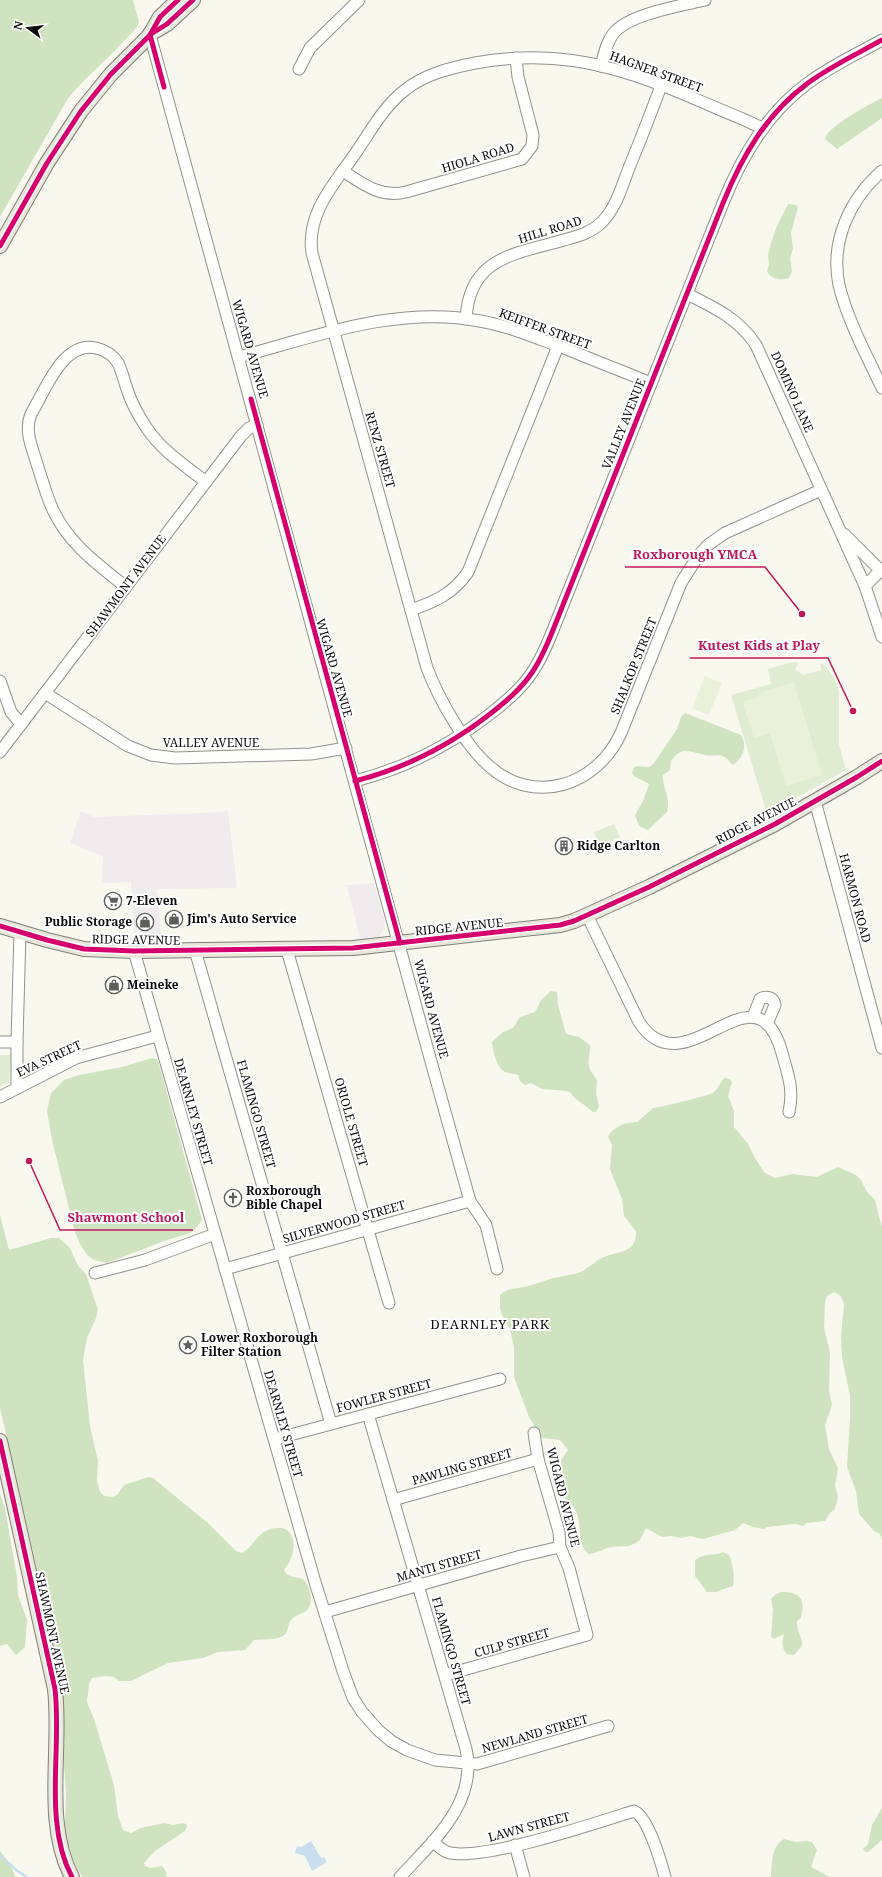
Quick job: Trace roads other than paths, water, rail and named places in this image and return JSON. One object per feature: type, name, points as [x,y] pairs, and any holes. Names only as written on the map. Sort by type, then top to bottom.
[{"type":"main road","points":[[150,35],[160,17],[178,0]]},
{"type":"main road","points":[[0,246],[47,164],[82,111],[111,74],[150,35],[167,24],[193,0]]},
{"type":"main road","name":"RIDGE AVENUE","points":[[0,926],[84,949],[134,951],[353,948],[539,929],[568,923],[698,863],[815,801],[863,774],[882,761]]},
{"type":"main road","name":"SHAWMONT AVENUE","points":[[0,1441],[55,1689],[57,1711],[56,1819],[61,1847],[72,1877]]},
{"type":"street","points":[[299,69],[310,48],[359,0]]},
{"type":"street","points":[[601,66],[609,40],[623,24],[636,18],[705,0]]},
{"type":"street","name":"WIGARD AVENUE","points":[[150,35],[400,943],[414,1002],[470,1201],[486,1225],[497,1269]]},
{"type":"street","name":"VALLEY AVENUE","points":[[355,781],[411,763],[434,753],[463,734],[513,695],[531,674],[540,660],[553,630],[732,180],[762,128],[784,104],[809,82],[882,40]]},
{"type":"street","name":"HAGNER STREET","points":[[343,171],[388,106],[409,87],[426,77],[446,70],[482,62],[516,58],[557,59],[601,66],[661,86],[762,128]]},
{"type":"street","name":"HIOLA ROAD","points":[[343,171],[375,191],[393,194],[406,192],[522,158],[532,146],[533,135],[518,77],[516,58]]},
{"type":"street","name":"HILL ROAD","points":[[466,319],[467,305],[472,287],[481,273],[493,263],[508,256],[584,234],[596,227],[607,216],[617,198],[661,86]]},
{"type":"street","name":"RENZ STREET","points":[[343,171],[319,208],[311,233],[312,253],[422,654],[433,684],[443,704],[463,734]]},
{"type":"street","points":[[882,171],[862,191],[848,214],[840,237],[837,265],[838,283],[843,301],[882,388]]},
{"type":"street","name":"DOMINO LANE","points":[[687,294],[726,314],[741,326],[753,342],[765,364],[865,586],[882,637]]},
{"type":"street","name":"KEIFFER STREET","points":[[239,357],[363,324],[403,318],[434,316],[466,319],[503,326],[651,383]]},
{"type":"street","points":[[410,610],[444,597],[457,586],[468,572],[558,346]]},
{"type":"street","points":[[126,587],[86,555],[65,530],[50,503],[27,430],[31,414],[66,356],[70,352],[82,348],[93,347],[103,350],[118,364],[133,404],[152,436],[167,452],[206,482]]},
{"type":"street","name":"SHAWMONT AVENUE","points":[[0,752],[241,436],[249,428],[257,425]]},
{"type":"street","name":"SHALKOP STREET","points":[[463,734],[488,765],[502,776],[521,783],[542,786],[560,785],[589,773],[606,759],[618,741],[681,583],[698,556],[711,543],[725,533],[821,490]]},
{"type":"street","name":"DOMINO LANE","points":[[839,529],[882,571]]},
{"type":"street","points":[[865,586],[882,571]]},
{"type":"street","points":[[1,686],[11,712],[21,724]]},
{"type":"street","name":"VALLEY AVENUE","points":[[45,693],[128,746],[151,755],[175,758],[311,754],[346,748]]},
{"type":"street","name":"HARMON ROAD","points":[[815,801],[882,1048]]},
{"type":"street","points":[[587,915],[639,1022],[652,1036],[671,1043],[684,1043],[697,1039],[736,1019],[753,1018],[767,1024],[773,1030],[779,1042],[792,1087],[789,1112]]},
{"type":"street","points":[[17,1088],[16,1042],[20,932]]},
{"type":"street","name":"FLAMINGO STREET","points":[[195,950],[331,1424]]},
{"type":"street","name":"ORIOLE STREET","points":[[287,950],[389,1302]]},
{"type":"street","name":"DEARNLEY STREET","points":[[134,951],[157,1036],[274,1439],[349,1690],[362,1712],[372,1725],[391,1741],[414,1754],[435,1760],[469,1764]]},
{"type":"street","points":[[753,1018],[760,999],[766,996],[770,997],[773,999],[775,1005],[767,1024]]},
{"type":"street","name":"EVA STREET","points":[[0,1097],[76,1058],[157,1036]]},
{"type":"street","points":[[0,1042],[16,1042]]},
{"type":"street","name":"SILVERWOOD STREET","points":[[225,1269],[470,1201]]},
{"type":"street","points":[[95,1273],[145,1260],[215,1234]]},
{"type":"street","name":"FOWLER STREET","points":[[274,1439],[500,1379]]},
{"type":"street","name":"FLAMINGO STREET","points":[[368,1414],[445,1675],[469,1764],[464,1790],[457,1809],[448,1824],[400,1877]]},
{"type":"street","name":"WIGARD AVENUE","points":[[534,1433],[538,1459],[559,1532],[560,1547],[569,1568],[587,1635]]},
{"type":"street","name":"PAWLING STREET","points":[[393,1500],[538,1459]]},
{"type":"street","name":"MANTI STREET","points":[[325,1612],[560,1547]]},
{"type":"street","name":"CULP STREET","points":[[445,1675],[587,1635]]},
{"type":"street","name":"NEWLAND STREET","points":[[469,1764],[479,1764],[608,1726]]},
{"type":"street","name":"LAWN STREET","points":[[433,1841],[443,1850],[452,1853],[483,1852],[515,1845],[634,1811],[642,1818],[658,1854],[665,1877]]},
{"type":"street","points":[[515,1845],[524,1877]]},
{"type":"water","points":[[311,1841],[321,1858],[324,1857],[327,1862],[312,1871],[305,1856],[295,1853],[297,1846],[301,1847]]},
{"type":"waterway","points":[[0,1855],[16,1870],[27,1877]]},
{"type":"place","name":"Roxborough YMCA","points":[[802,614]]},
{"type":"place","name":"Kutest Kids at Play","points":[[853,711]]},
{"type":"place","name":"Ridge Carlton","points":[[564,846]]},
{"type":"place","name":"7-Eleven","points":[[113,901]]},
{"type":"place","name":"Jim's Auto Service","points":[[174,919]]},
{"type":"place","name":"Public Storage","points":[[145,922]]},
{"type":"place","name":"Meineke","points":[[114,985]]},
{"type":"place","name":"Shawmont School","points":[[29,1161]]},
{"type":"place","name":"Roxborough Bible Chapel","points":[[233,1198]]},
{"type":"place","name":"Lower Roxborough Filter Station","points":[[188,1345]]},
{"type":"district","name":"DEARNLEY PARK","points":[[490,1324]]}]
